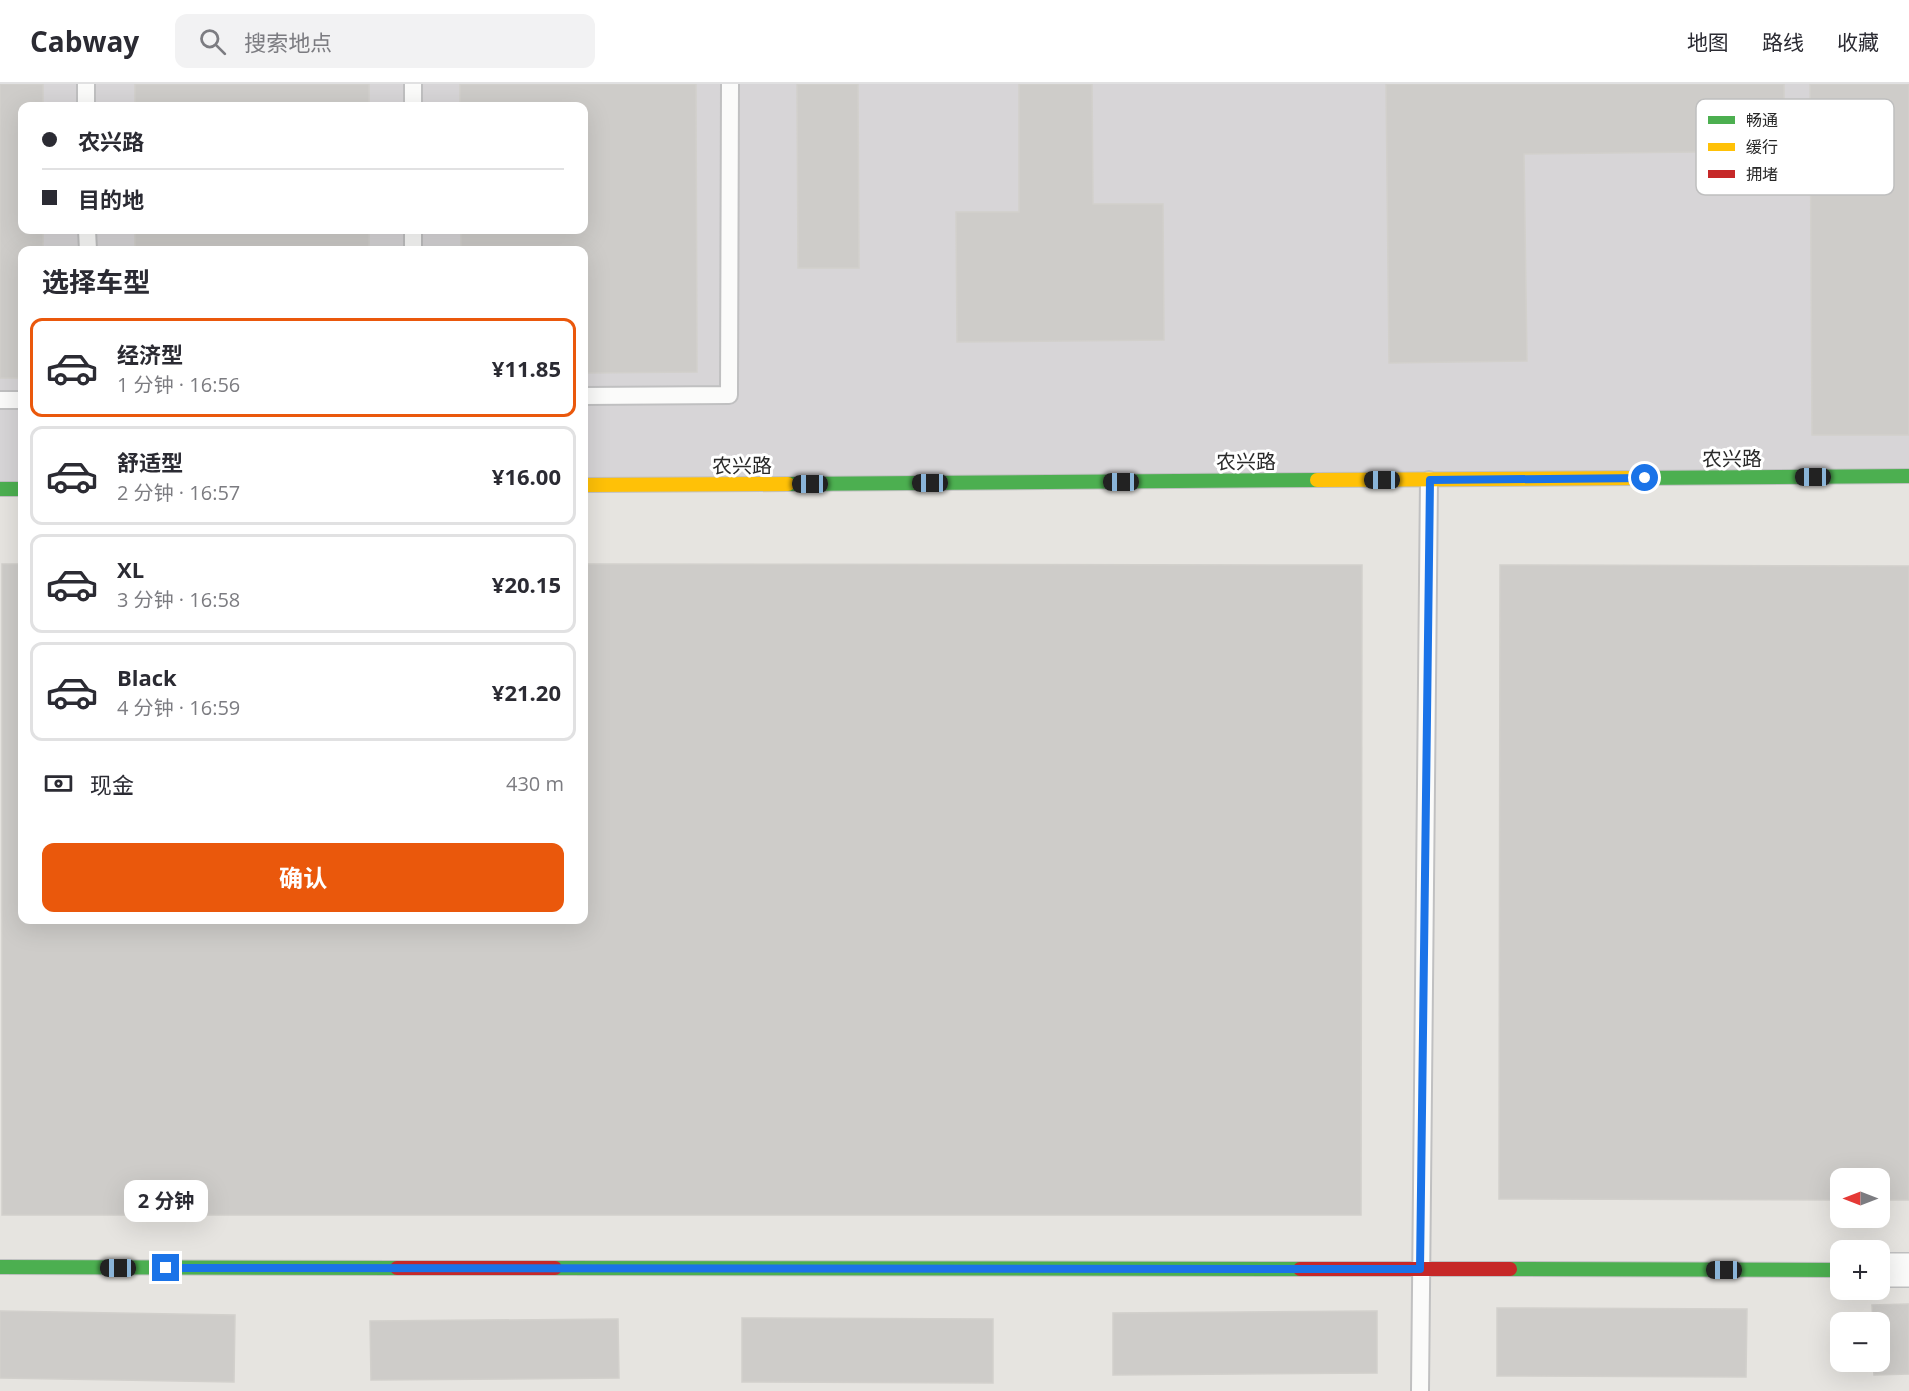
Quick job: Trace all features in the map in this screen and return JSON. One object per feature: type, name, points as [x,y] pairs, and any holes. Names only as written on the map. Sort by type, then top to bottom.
[{"type":"street","name":"农兴路","points":[[588,485],[1909,477]]},
{"type":"street","points":[[0,489],[18,489]]},
{"type":"street","points":[[0,1267],[1830,1270]]},
{"type":"street","points":[[1890,1270],[1909,1270]]},
{"type":"lane","points":[[86,84],[86,102]]},
{"type":"lane","points":[[413,84],[413,102]]},
{"type":"lane","points":[[588,396],[729,395],[730,84]]},
{"type":"lane","points":[[0,400],[18,400]]},
{"type":"lane","points":[[1420,1391],[1430,480]]},
{"type":"shaded area","points":[[0,84],[1909,84],[1909,476],[588,485],[588,246],[18,246],[18,489],[0,489]]},
{"type":"building","points":[[0,84],[43,84],[43,102],[18,102],[18,234],[43,234],[43,246],[18,246],[18,378],[0,378]]},
{"type":"building","points":[[135,84],[369,84],[369,102],[135,102]]},
{"type":"building","points":[[460,84],[696,84],[697,372],[588,373],[588,246],[461,246],[461,234],[588,234],[588,102],[460,102]]},
{"type":"building","points":[[797,84],[858,84],[859,268],[798,268]]},
{"type":"building","points":[[1019,84],[1092,84],[1093,204],[1163,204],[1164,340],[957,342],[956,212],[1019,212]]},
{"type":"building","points":[[1386,84],[1784,84],[1784,99],[1696,99],[1696,152],[1524,154],[1527,361],[1389,363]]},
{"type":"building","points":[[1810,84],[1909,84],[1909,435],[1812,435],[1811,195],[1894,195],[1894,99],[1810,99]]},
{"type":"building","points":[[135,234],[369,234],[369,246],[135,246]]},
{"type":"building","points":[[2,564],[18,564],[18,924],[588,924],[588,564],[1362,565],[1361,1215],[2,1215]]},
{"type":"building","points":[[1500,565],[1909,566],[1909,1200],[1890,1200],[1890,1168],[1830,1168],[1830,1200],[1499,1199]]},
{"type":"building","points":[[1909,1304],[1909,1374],[1874,1375],[1874,1372],[1890,1372],[1890,1312],[1872,1312],[1872,1305]]},
{"type":"building","points":[[1497,1308],[1747,1309],[1746,1377],[1497,1376]]},
{"type":"building","points":[[0,1311],[235,1315],[234,1382],[0,1378]]},
{"type":"building","points":[[1377,1311],[1377,1373],[1113,1375],[1113,1313]]},
{"type":"building","points":[[742,1318],[993,1319],[993,1383],[742,1382]]},
{"type":"building","points":[[618,1319],[619,1378],[371,1380],[370,1321]]},
{"type":"traffic: fast","points":[[1634,478],[1909,476]]},
{"type":"traffic: fast","points":[[788,484],[1317,480]]},
{"type":"traffic: fast","points":[[0,489],[18,489]]},
{"type":"traffic: fast","points":[[0,1267],[397,1268]]},
{"type":"traffic: fast","points":[[555,1268],[1300,1269]]},
{"type":"traffic: fast","points":[[1510,1269],[1830,1270]]},
{"type":"traffic: slow","points":[[1317,480],[1634,478]]},
{"type":"traffic: slow","points":[[588,485],[788,484]]},
{"type":"traffic: jam","points":[[397,1268],[555,1268]]},
{"type":"traffic: jam","points":[[1300,1269],[1510,1269]]},
{"type":"route","points":[[166,1268],[1420,1269],[1430,480],[1645,478]]}]
